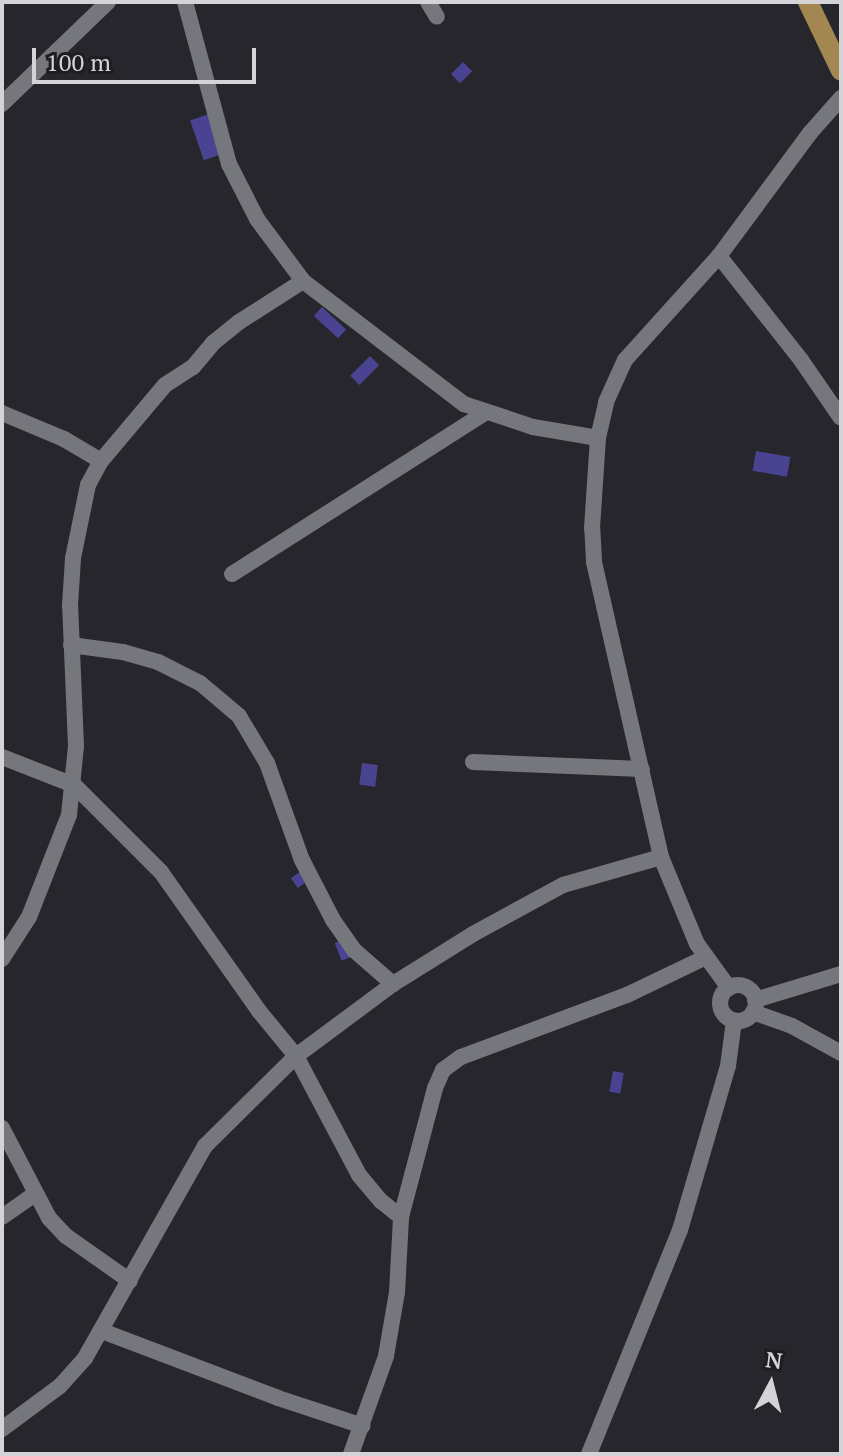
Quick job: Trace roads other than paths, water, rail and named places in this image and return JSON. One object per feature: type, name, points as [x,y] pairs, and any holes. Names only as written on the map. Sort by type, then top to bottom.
[{"type":"main road","points":[[808,2],[841,71]]},
{"type":"street","points":[[2,104],[108,2]]},
{"type":"street","points":[[185,2],[229,164],[257,219],[303,281],[464,404],[544,430],[598,438]]},
{"type":"street","points":[[428,2],[437,17]]},
{"type":"street","points":[[729,988],[697,944],[661,857],[594,561],[592,528],[598,438],[606,402],[625,360],[654,324],[719,256],[810,133],[841,98]]},
{"type":"street","points":[[719,256],[801,360],[841,418]]},
{"type":"street","points":[[2,959],[29,917],[69,815],[74,785],[73,558],[88,485],[101,461],[165,385],[193,367],[213,343],[239,322],[303,281]]},
{"type":"street","points":[[232,574],[486,412]]},
{"type":"street","points":[[2,413],[64,439],[101,461]]},
{"type":"street","points":[[71,645],[123,652],[158,662],[200,683],[239,716],[267,763],[302,860],[333,920],[354,950],[393,984]]},
{"type":"street","points":[[2,757],[74,785],[161,872],[259,1011],[296,1056],[359,1175],[381,1201],[401,1217]]},
{"type":"street","points":[[473,762],[642,769]]},
{"type":"street","points":[[2,1429],[60,1386],[85,1358],[205,1146],[296,1056],[393,984],[563,885],[661,857]]},
{"type":"street","points":[[351,1454],[386,1356],[397,1292],[401,1217],[435,1088],[443,1070],[461,1057],[627,995],[706,957]]},
{"type":"street","points":[[729,988],[720,1002],[721,1010],[734,1021],[741,1021],[754,1006],[841,974]]},
{"type":"street","points":[[729,988],[745,987],[754,1006],[841,1053]]},
{"type":"street","points":[[589,1454],[680,1230],[728,1066],[734,1021]]},
{"type":"street","points":[[2,1128],[34,1195],[66,1236],[130,1281]]},
{"type":"street","points":[[2,1217],[34,1195]]},
{"type":"street","points":[[102,1331],[363,1426]]}]
